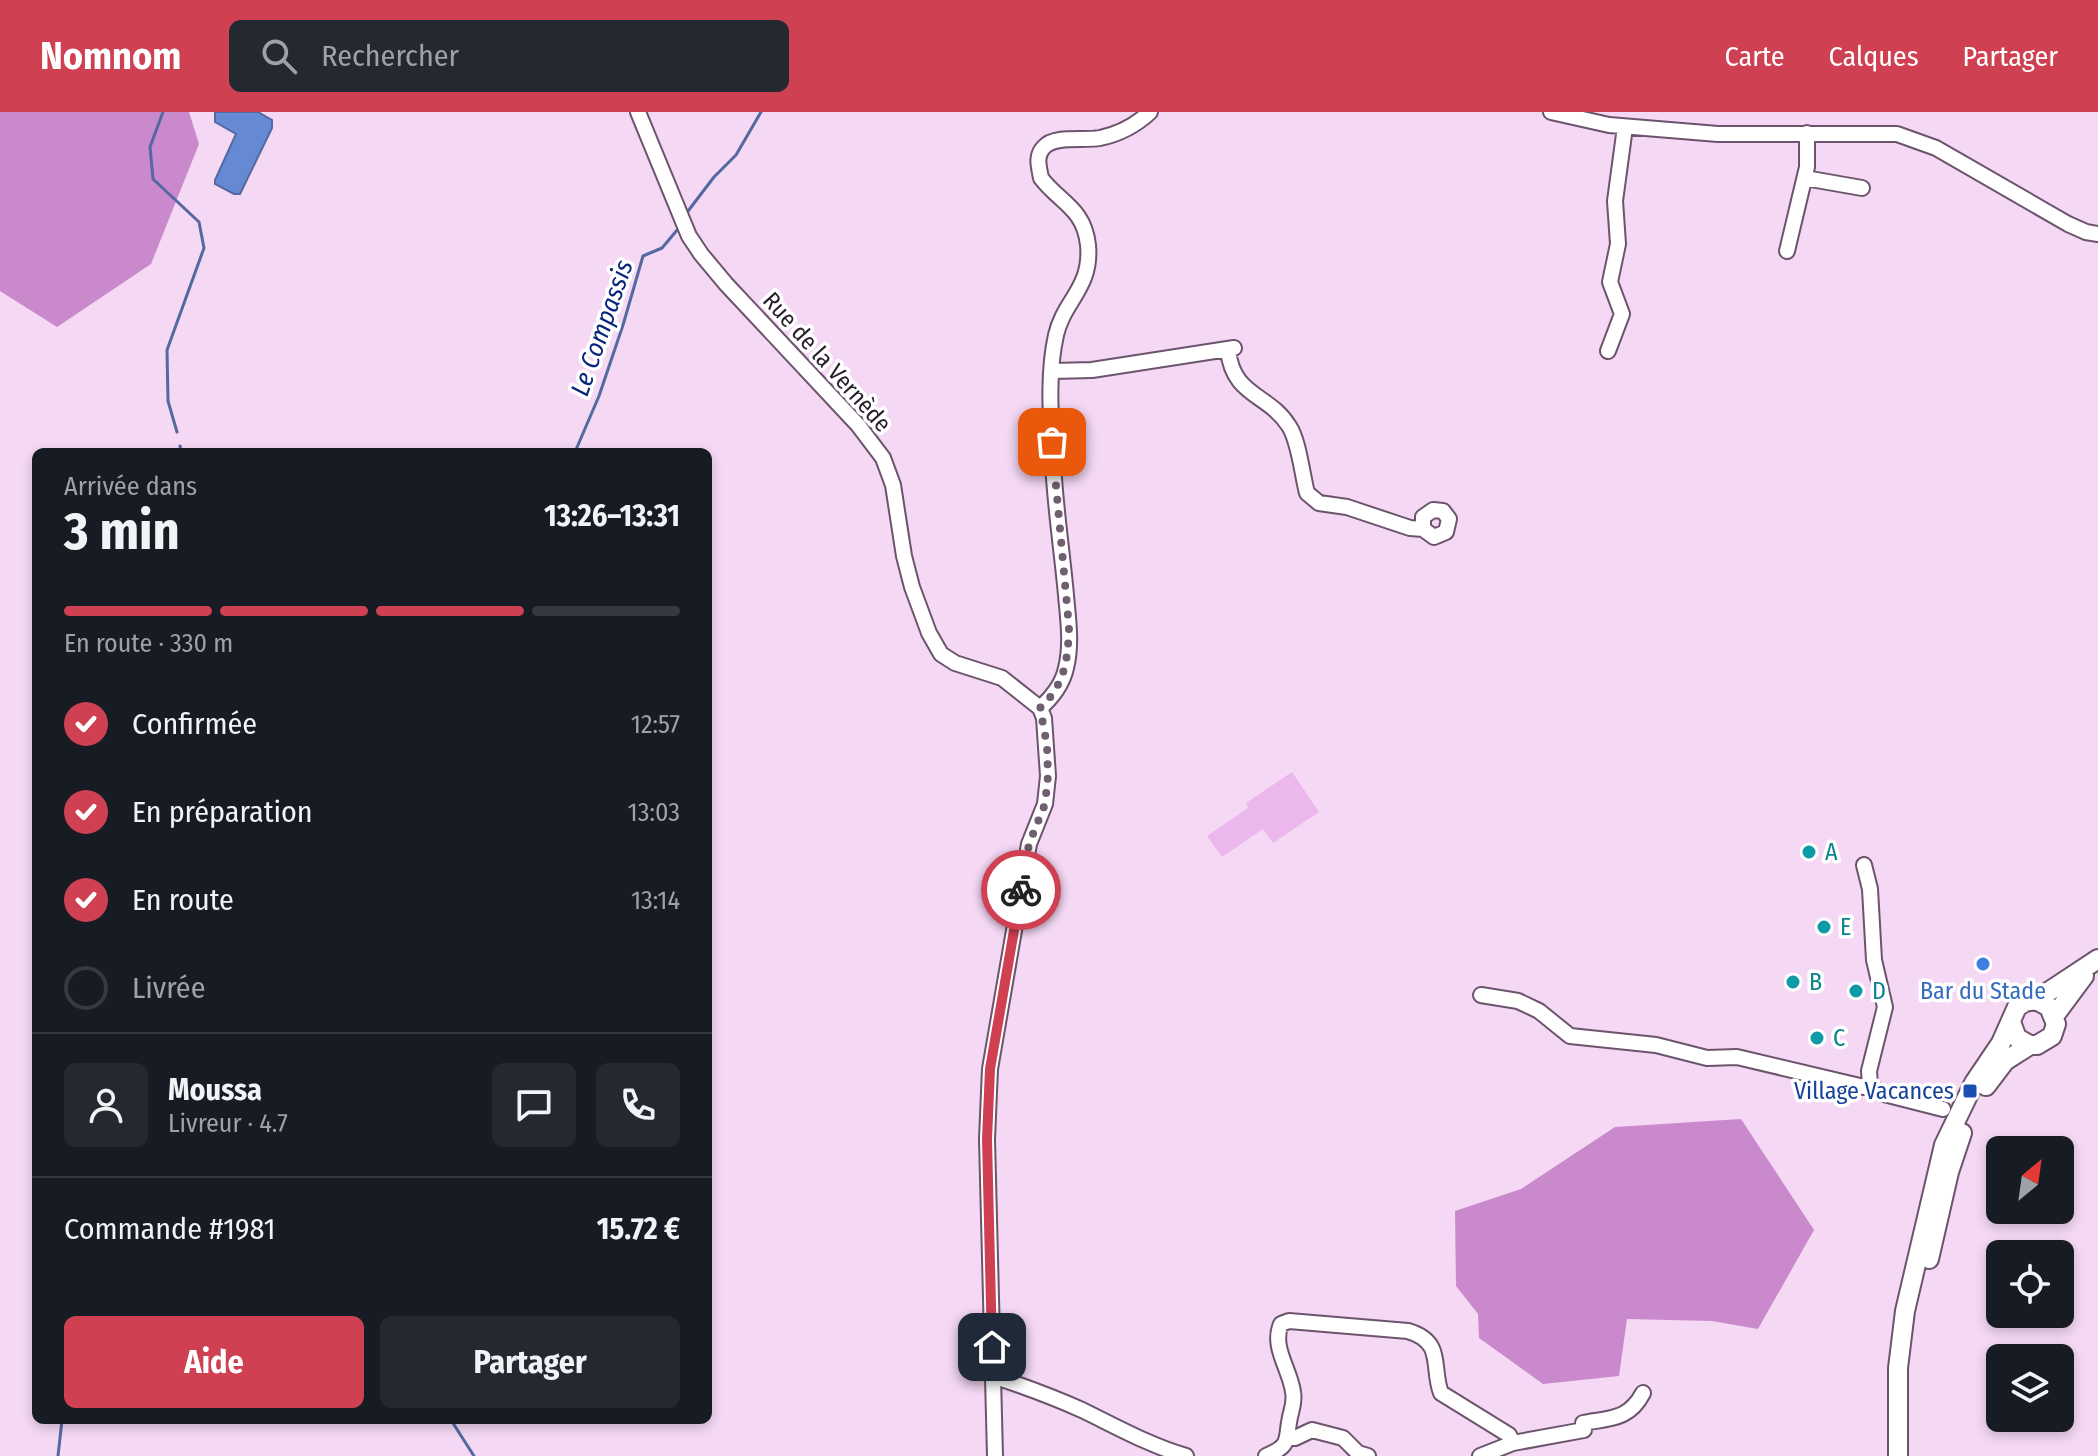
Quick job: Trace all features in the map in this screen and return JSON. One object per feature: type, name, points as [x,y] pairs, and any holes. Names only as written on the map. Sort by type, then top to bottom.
[{"type":"main road","points":[[1898,1456],[1901,1338],[1944,1145],[1974,1083],[2001,1043],[2017,1007],[2036,1000],[2096,960]]},
{"type":"main road","points":[[2055,1015],[2096,960]]},
{"type":"main road","points":[[1905,1456],[1908,1374],[1914,1326],[1954,1158],[1968,1118],[1993,1076],[2013,1054],[2052,1036],[2055,1015],[2049,1007],[2036,1000]]},
{"type":"main road","points":[[2011,1022],[2017,1038],[2030,1045]]},
{"type":"street","name":"Rue de la Vernède","points":[[638,112],[689,236],[701,254],[764,326],[865,431],[883,458],[893,485],[912,587],[929,633],[941,654],[955,663],[1002,678],[1040,708]]},
{"type":"street","points":[[995,1456],[987,1139],[990,1069],[1029,844],[1045,804],[1047,745],[1040,708],[1066,671],[1069,627],[1053,465],[1053,371],[1057,331],[1086,273],[1088,250],[1086,230],[1075,211],[1041,178],[1039,156],[1044,147],[1052,142],[1115,134],[1150,112]]},
{"type":"street","points":[[1551,112],[1625,127],[1726,134],[1897,134],[1923,142],[2068,224],[2098,234]]},
{"type":"street","points":[[1608,351],[1622,314],[1610,282],[1618,244],[1615,201],[1625,127]]},
{"type":"street","points":[[1787,251],[1805,178],[1807,133]]},
{"type":"street","points":[[1805,178],[1862,188]]},
{"type":"street","points":[[1053,371],[1092,370],[1232,349],[1231,369],[1238,380],[1292,429],[1311,499],[1423,529]]},
{"type":"street","points":[[1864,865],[1870,889],[1874,960],[1885,1007],[1869,1071],[1870,1085],[1880,1093],[1943,1109]]},
{"type":"street","points":[[1481,995],[1518,1001],[1539,1011],[1570,1036],[1656,1045],[1707,1058],[1737,1057],[1864,1087],[1870,1085]]},
{"type":"street","points":[[1266,1456],[1281,1450],[1289,1438],[1294,1395],[1277,1343],[1277,1333],[1281,1324],[1289,1321],[1417,1334],[1431,1346],[1434,1353],[1441,1393],[1509,1435],[1513,1443]]},
{"type":"street","points":[[993,1376],[1071,1405],[1154,1447],[1186,1456]]},
{"type":"street","points":[[1480,1456],[1513,1443],[1584,1430],[1583,1423],[1621,1416],[1630,1412],[1643,1393]]},
{"type":"street","points":[[1289,1438],[1312,1430],[1343,1438],[1358,1453],[1368,1456]]},
{"type":"shaded area","points":[[0,112],[189,112],[199,144],[151,264],[57,327],[0,291]]},
{"type":"shaded area","points":[[1292,772],[1319,812],[1273,843],[1263,829],[1222,857],[1207,836],[1248,808],[1246,803]]},
{"type":"shaded area","points":[[1741,1119],[1814,1230],[1758,1329],[1712,1321],[1627,1319],[1619,1376],[1543,1384],[1479,1338],[1478,1314],[1456,1286],[1455,1211],[1521,1189],[1615,1127]]},
{"type":"water","points":[[215,112],[258,112],[272,120],[272,128],[240,194],[215,184],[236,134],[215,122]]},
{"type":"waterway","points":[[163,112],[150,147],[153,179],[199,222],[204,248],[167,350],[168,401],[177,432]]},
{"type":"waterway","name":"Le Compassis","points":[[685,215],[714,177],[736,155],[761,112]]},
{"type":"waterway","name":"Le Compassis","points":[[577,448],[599,396],[643,256],[662,248],[678,229]]},
{"type":"waterway","points":[[58,1456],[62,1424]]},
{"type":"waterway","name":"Le Compassis","points":[[454,1424],[474,1456]]},
{"type":"way so far","points":[[1021,890],[1029,844],[1045,804],[1048,776],[1044,718],[1040,708],[1066,671],[1068,654],[1069,627],[1052,442]]},
{"type":"place","name":"A","points":[[1809,852]]},
{"type":"place","name":"E","points":[[1824,927]]},
{"type":"place","name":"Bar du Stade","points":[[1983,964]]},
{"type":"place","name":"B","points":[[1793,982]]},
{"type":"place","name":"D","points":[[1856,991]]},
{"type":"place","name":"C","points":[[1817,1038]]},
{"type":"place","name":"Village Vacances","points":[[1970,1091]]},
{"type":"route","points":[[992,1347],[987,1139],[990,1069],[1021,890]]}]
